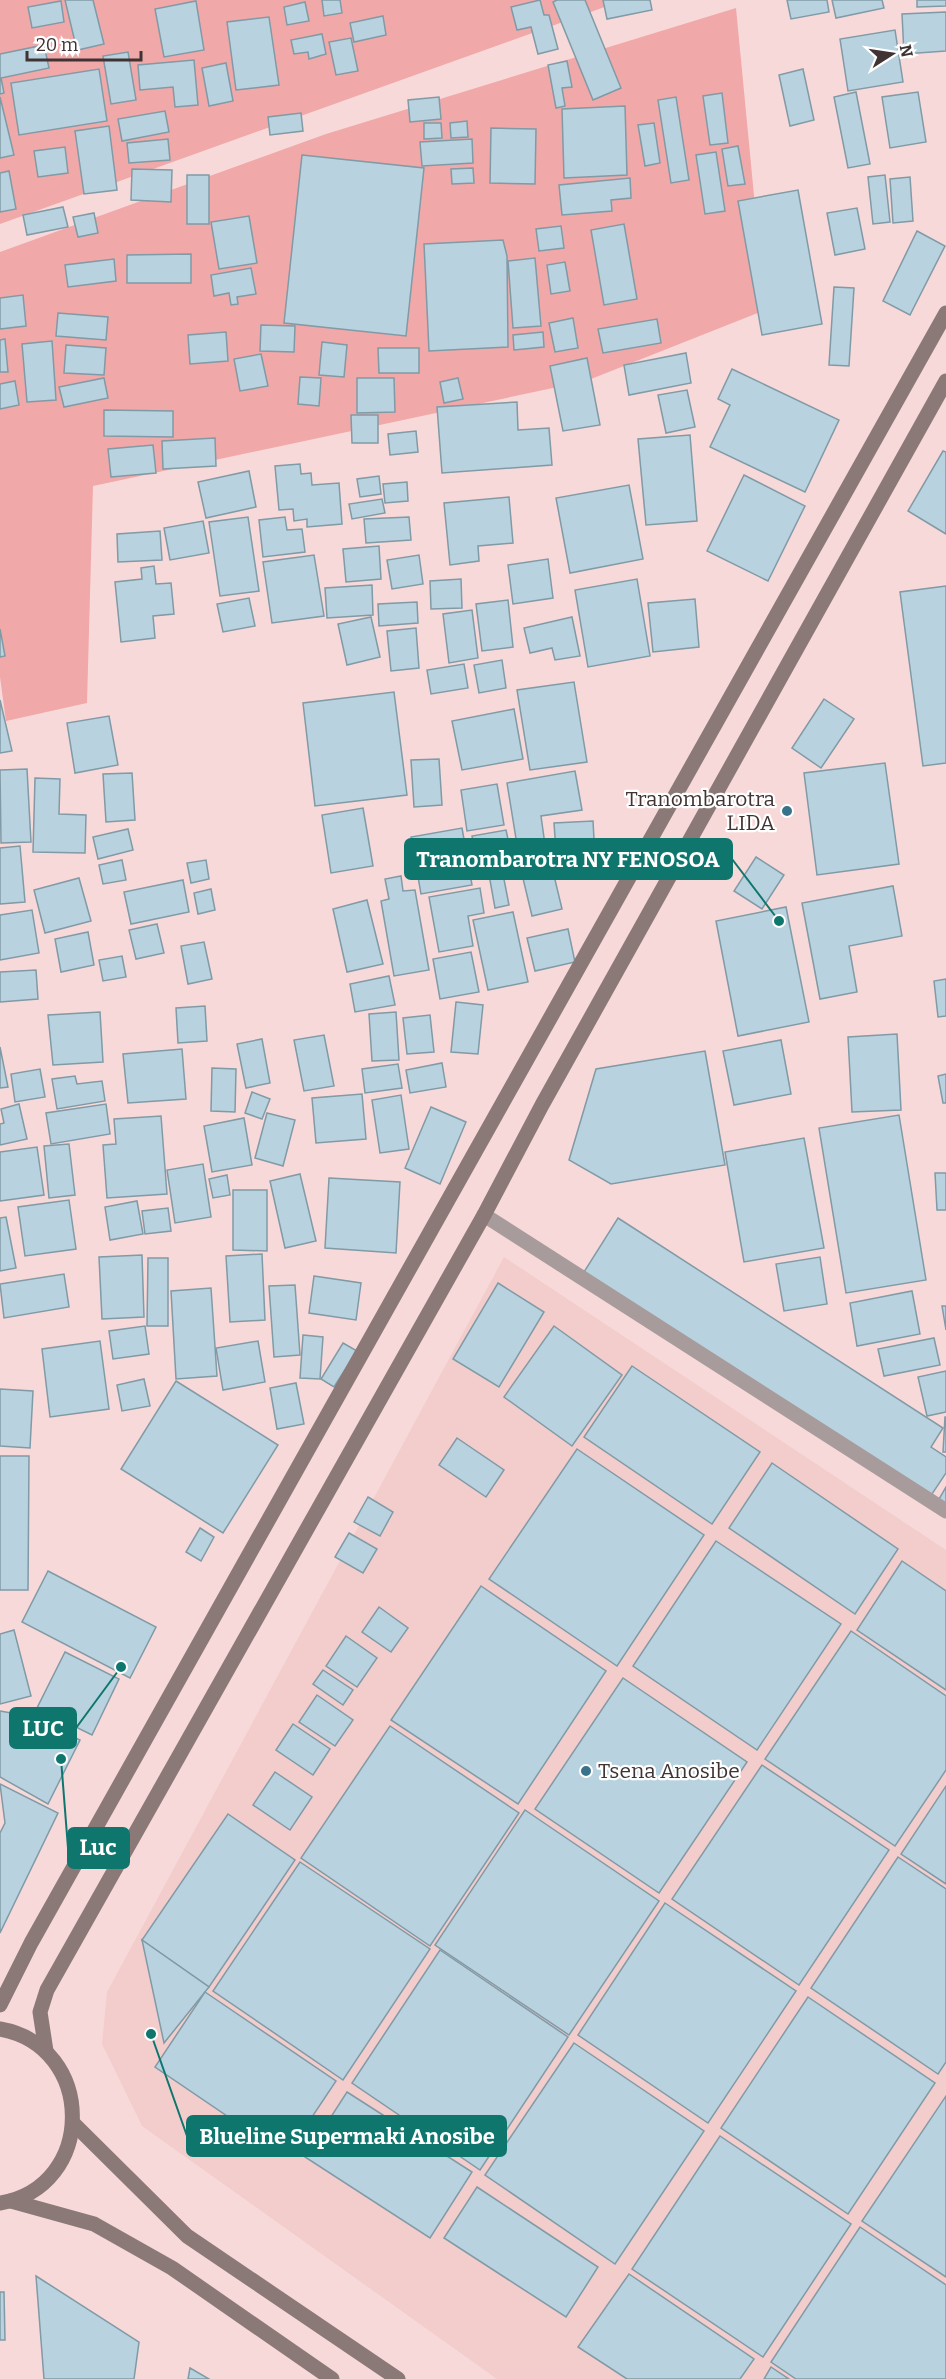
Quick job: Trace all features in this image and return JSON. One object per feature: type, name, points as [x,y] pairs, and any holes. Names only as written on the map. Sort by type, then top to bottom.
[{"type":"street","points":[[0,2005],[48,1911],[946,313]]},
{"type":"street","points":[[46,2051],[40,2012],[47,1990],[484,1215],[542,1105],[946,381]]},
{"type":"street","points":[[484,1215],[946,1511]]},
{"type":"street","points":[[0,2029],[29,2039],[46,2051],[62,2072],[72,2096],[74,2123],[68,2149],[54,2172],[34,2190],[6,2202]]},
{"type":"street","points":[[74,2123],[187,2236],[398,2379]]},
{"type":"street","points":[[6,2202],[94,2224],[172,2268],[332,2379]]},
{"type":"shaded area","points":[[0,0],[624,0],[0,224]]},
{"type":"shaded area","points":[[736,8],[765,310],[586,381],[93,486],[87,703],[6,721],[0,677],[0,252],[326,134]]},
{"type":"shaded area","name":"Tsena Anosibe","points":[[504,1257],[946,1550],[946,2379],[497,2379],[142,2126],[102,2044],[107,1992]]},
{"type":"building","points":[[65,0],[93,0],[104,44],[65,53],[62,45],[75,42]]},
{"type":"building","points":[[322,0],[340,0],[342,13],[324,16]]},
{"type":"building","points":[[540,0],[544,15],[549,15],[558,49],[538,54],[531,27],[517,30],[511,7]]},
{"type":"building","points":[[585,0],[621,88],[593,100],[553,2]]},
{"type":"building","points":[[603,0],[650,0],[652,10],[607,19]]},
{"type":"building","points":[[787,0],[827,0],[829,12],[791,19]]},
{"type":"building","points":[[832,0],[882,0],[884,8],[836,18]]},
{"type":"building","points":[[917,0],[946,0],[946,6],[917,7]]},
{"type":"building","points":[[61,1],[64,22],[32,28],[28,7]]},
{"type":"building","points":[[196,1],[204,50],[164,57],[155,9]]},
{"type":"building","points":[[305,2],[309,21],[287,25],[284,7]]},
{"type":"building","points":[[946,12],[946,51],[904,54],[902,14]]},
{"type":"building","points":[[383,16],[386,35],[354,42],[350,23]]},
{"type":"building","points":[[269,17],[279,85],[236,90],[227,22]]},
{"type":"building","points":[[895,30],[903,82],[848,91],[840,39]]},
{"type":"building","points":[[322,34],[326,54],[309,59],[308,52],[294,54],[291,40]]},
{"type":"building","points":[[351,38],[358,71],[336,75],[329,42]]},
{"type":"building","points":[[44,45],[49,68],[1,78],[4,93],[0,94],[0,54]]},
{"type":"building","points":[[128,52],[136,100],[111,104],[103,56]]},
{"type":"building","points":[[194,60],[198,105],[175,107],[173,87],[140,90],[138,65]]},
{"type":"building","points":[[567,61],[572,87],[562,88],[565,106],[556,108],[548,65]]},
{"type":"building","points":[[226,63],[233,101],[209,106],[202,68]]},
{"type":"building","points":[[99,69],[107,121],[19,135],[11,83]]},
{"type":"building","points":[[803,69],[814,120],[790,126],[779,75]]},
{"type":"building","points":[[856,92],[870,164],[848,168],[834,97]]},
{"type":"building","points":[[918,92],[926,142],[890,148],[882,97]]},
{"type":"building","points":[[722,93],[728,143],[710,145],[703,96]]},
{"type":"building","points":[[0,97],[14,155],[0,158]]},
{"type":"building","points":[[439,97],[441,119],[410,122],[408,100]]},
{"type":"building","points":[[676,97],[689,180],[671,183],[658,100]]},
{"type":"building","points":[[625,106],[627,175],[564,178],[562,109]]},
{"type":"building","points":[[165,111],[169,132],[122,141],[118,119]]},
{"type":"building","points":[[301,113],[303,131],[270,135],[268,117]]},
{"type":"building","points":[[467,121],[468,137],[451,138],[450,123]]},
{"type":"building","points":[[424,123],[441,123],[442,138],[424,139]]},
{"type":"building","points":[[654,123],[660,163],[645,166],[638,125]]},
{"type":"building","points":[[109,126],[117,190],[84,194],[75,131]]},
{"type":"building","points":[[491,128],[536,129],[535,184],[490,183]]},
{"type":"building","points":[[168,139],[170,160],[129,163],[127,143]]},
{"type":"building","points":[[472,139],[473,163],[422,166],[420,142]]},
{"type":"building","points":[[738,146],[745,184],[728,186],[722,149]]},
{"type":"building","points":[[65,147],[68,173],[38,177],[34,151]]},
{"type":"building","points":[[716,152],[725,211],[705,214],[696,155]]},
{"type":"building","points":[[302,155],[424,168],[406,336],[284,323]]},
{"type":"building","points":[[473,168],[474,183],[452,184],[451,169]]},
{"type":"building","points":[[132,169],[172,170],[171,202],[131,200]]},
{"type":"building","points":[[9,171],[16,209],[0,212],[0,173]]},
{"type":"building","points":[[187,175],[209,175],[209,224],[187,224]]},
{"type":"building","points":[[885,175],[890,222],[873,224],[868,177]]},
{"type":"building","points":[[910,177],[913,221],[893,223],[890,179]]},
{"type":"building","points":[[630,178],[631,198],[611,200],[612,211],[562,215],[559,185]]},
{"type":"building","points":[[798,190],[822,324],[762,335],[738,201]]},
{"type":"building","points":[[63,207],[68,227],[27,235],[23,215]]},
{"type":"building","points":[[857,208],[865,249],[835,255],[827,213]]},
{"type":"building","points":[[94,213],[98,233],[78,237],[73,217]]},
{"type":"building","points":[[249,216],[257,263],[219,269],[211,222]]},
{"type":"building","points":[[624,224],[637,299],[604,305],[591,230]]},
{"type":"building","points":[[561,226],[564,248],[539,251],[536,229]]},
{"type":"building","points":[[917,231],[945,246],[910,315],[883,301]]},
{"type":"building","points":[[503,240],[507,256],[508,347],[429,351],[424,244]]},
{"type":"building","points":[[191,254],[191,283],[127,283],[127,255]]},
{"type":"building","points":[[535,258],[541,326],[513,328],[508,261]]},
{"type":"building","points":[[114,259],[116,281],[68,287],[65,265]]},
{"type":"building","points":[[565,262],[570,291],[551,294],[547,265]]},
{"type":"building","points":[[251,268],[256,294],[237,297],[238,304],[231,305],[229,293],[214,296],[211,275]]},
{"type":"building","points":[[834,287],[854,288],[849,366],[829,365]]},
{"type":"building","points":[[23,295],[26,326],[0,329],[0,298]]},
{"type":"building","points":[[58,313],[108,317],[106,340],[56,336]]},
{"type":"building","points":[[573,318],[578,348],[555,352],[549,323]]},
{"type":"building","points":[[657,319],[661,343],[603,353],[598,329]]},
{"type":"building","points":[[261,325],[295,326],[294,352],[260,351]]},
{"type":"building","points":[[226,332],[228,361],[190,364],[188,335]]},
{"type":"building","points":[[543,332],[544,347],[514,350],[513,335]]},
{"type":"building","points":[[5,339],[8,372],[0,372],[0,340]]},
{"type":"building","points":[[52,341],[56,400],[27,402],[22,344]]},
{"type":"building","points":[[322,342],[347,345],[344,377],[319,375]]},
{"type":"building","points":[[66,345],[106,348],[104,375],[64,373]]},
{"type":"building","points":[[378,348],[419,348],[419,373],[379,373]]},
{"type":"building","points":[[686,353],[691,383],[629,395],[624,365]]},
{"type":"building","points":[[261,354],[268,386],[240,391],[234,359]]},
{"type":"building","points":[[587,358],[600,425],[563,431],[550,366]]},
{"type":"building","points":[[732,369],[839,420],[805,492],[710,447],[730,405],[718,399]]},
{"type":"building","points":[[300,377],[321,378],[319,406],[298,404]]},
{"type":"building","points":[[104,378],[108,398],[64,407],[59,387]]},
{"type":"building","points":[[357,378],[394,378],[395,412],[357,413]]},
{"type":"building","points":[[458,378],[463,399],[444,403],[440,382]]},
{"type":"building","points":[[15,381],[19,405],[0,409],[0,384]]},
{"type":"building","points":[[687,390],[695,427],[666,433],[658,395]]},
{"type":"building","points":[[517,402],[518,430],[549,428],[552,465],[442,473],[437,407]]},
{"type":"building","points":[[104,410],[173,411],[173,437],[104,436]]},
{"type":"building","points":[[351,415],[378,415],[378,443],[352,443]]},
{"type":"building","points":[[416,431],[418,452],[390,455],[388,434]]},
{"type":"building","points":[[690,435],[697,521],[646,525],[638,439]]},
{"type":"building","points":[[215,438],[216,466],[163,469],[162,441]]},
{"type":"building","points":[[153,445],[156,473],[111,477],[108,449]]},
{"type":"building","points":[[943,451],[946,452],[946,534],[908,511]]},
{"type":"building","points":[[300,464],[301,474],[311,473],[312,485],[339,483],[342,524],[307,527],[307,519],[294,521],[293,509],[279,510],[275,466]]},
{"type":"building","points":[[249,471],[256,507],[206,518],[198,482]]},
{"type":"building","points":[[744,475],[805,506],[768,581],[707,551]]},
{"type":"building","points":[[379,476],[381,494],[360,497],[357,479]]},
{"type":"building","points":[[407,482],[408,501],[385,503],[383,484]]},
{"type":"building","points":[[629,485],[643,559],[570,573],[556,498]]},
{"type":"building","points":[[509,497],[513,543],[478,546],[479,561],[450,565],[444,503]]},
{"type":"building","points":[[382,499],[385,513],[352,519],[349,504]]},
{"type":"building","points":[[248,517],[259,591],[220,596],[209,522]]},
{"type":"building","points":[[285,517],[287,530],[302,529],[305,552],[263,557],[259,520]]},
{"type":"building","points":[[409,517],[411,540],[366,543],[364,519]]},
{"type":"building","points":[[203,521],[209,553],[170,560],[164,528]]},
{"type":"building","points":[[160,531],[162,560],[118,562],[117,534]]},
{"type":"building","points":[[379,546],[381,579],[346,582],[343,549]]},
{"type":"building","points":[[314,555],[324,616],[272,623],[263,562]]},
{"type":"building","points":[[419,555],[423,584],[392,589],[387,560]]},
{"type":"building","points":[[548,559],[553,598],[513,604],[508,565]]},
{"type":"building","points":[[154,566],[156,584],[171,583],[174,614],[153,616],[155,638],[121,642],[115,582],[142,579],[141,568]]},
{"type":"building","points":[[461,579],[462,608],[431,609],[430,581]]},
{"type":"building","points":[[637,579],[650,656],[588,667],[575,590]]},
{"type":"building","points":[[372,585],[373,615],[327,618],[325,588]]},
{"type":"building","points":[[946,586],[946,763],[923,766],[900,592]]},
{"type":"building","points":[[249,598],[255,626],[223,632],[217,604]]},
{"type":"building","points":[[695,599],[699,647],[653,652],[648,603]]},
{"type":"building","points":[[508,600],[513,647],[482,651],[476,604]]},
{"type":"building","points":[[417,602],[418,623],[379,626],[378,604]]},
{"type":"building","points":[[472,610],[478,658],[449,663],[443,614]]},
{"type":"building","points":[[371,617],[380,657],[347,665],[338,624]]},
{"type":"building","points":[[572,617],[580,656],[555,660],[552,648],[530,653],[524,628]]},
{"type":"building","points":[[416,628],[419,668],[391,671],[387,631]]},
{"type":"building","points":[[0,629],[5,656],[0,657]]},
{"type":"building","points":[[502,660],[506,688],[479,693],[474,665]]},
{"type":"building","points":[[464,664],[468,688],[431,694],[427,670]]},
{"type":"building","points":[[574,682],[587,762],[530,770],[517,690]]},
{"type":"building","points":[[394,692],[407,795],[315,806],[303,703]]},
{"type":"building","points":[[824,699],[854,719],[821,768],[792,748]]},
{"type":"building","points":[[0,700],[12,751],[0,753]]},
{"type":"building","points":[[514,709],[523,759],[462,770],[452,721]]},
{"type":"building","points":[[109,716],[118,765],[75,773],[67,723]]},
{"type":"building","points":[[439,759],[442,805],[414,807],[411,760]]},
{"type":"building","points":[[885,763],[899,864],[817,875],[804,773]]},
{"type":"building","points":[[27,769],[31,842],[1,843],[0,770]]},
{"type":"building","points":[[575,771],[582,810],[541,816],[546,852],[519,857],[507,783]]},
{"type":"building","points":[[132,773],[135,820],[106,822],[103,774]]},
{"type":"building","points":[[35,778],[60,779],[59,814],[86,815],[85,853],[33,852]]},
{"type":"building","points":[[497,784],[504,825],[467,831],[461,790]]},
{"type":"building","points":[[363,808],[373,866],[331,873],[322,815]]},
{"type":"building","points":[[593,821],[596,876],[558,879],[554,823]]},
{"type":"building","points":[[462,828],[472,885],[421,894],[411,837]]},
{"type":"building","points":[[128,829],[133,850],[98,859],[93,837]]},
{"type":"building","points":[[506,830],[513,862],[501,864],[509,905],[495,908],[488,869],[479,871],[472,836]]},
{"type":"building","points":[[20,846],[25,902],[0,904],[0,848]]},
{"type":"building","points":[[756,857],[784,875],[762,909],[734,891]]},
{"type":"building","points":[[122,860],[126,880],[103,884],[99,865]]},
{"type":"building","points":[[206,860],[209,879],[191,883],[187,863]]},
{"type":"building","points":[[551,863],[562,909],[532,916],[521,870]]},
{"type":"building","points":[[401,876],[403,891],[415,890],[429,970],[394,976],[381,901],[389,899],[385,879]]},
{"type":"building","points":[[79,878],[91,921],[45,933],[34,890]]},
{"type":"building","points":[[183,880],[189,912],[131,924],[124,892]]},
{"type":"building","points":[[893,886],[902,936],[849,946],[857,992],[820,999],[802,903]]},
{"type":"building","points":[[480,888],[484,913],[468,916],[473,946],[439,952],[429,897]]},
{"type":"building","points":[[211,889],[215,910],[198,914],[194,893]]},
{"type":"building","points":[[367,900],[383,964],[347,972],[333,909]]},
{"type":"building","points":[[786,907],[809,1022],[738,1036],[716,921]]},
{"type":"building","points":[[32,910],[39,953],[0,960],[0,915]]},
{"type":"building","points":[[513,912],[528,982],[488,990],[473,920]]},
{"type":"building","points":[[157,924],[164,953],[136,959],[129,930]]},
{"type":"building","points":[[568,929],[575,962],[535,971],[527,938]]},
{"type":"building","points":[[88,932],[94,965],[61,972],[55,939]]},
{"type":"building","points":[[204,942],[212,979],[188,984],[181,946]]},
{"type":"building","points":[[471,952],[479,992],[440,999],[433,959]]},
{"type":"building","points":[[122,956],[126,977],[103,981],[99,960]]},
{"type":"building","points":[[36,970],[38,999],[0,1002],[0,972]]},
{"type":"building","points":[[389,976],[395,1005],[355,1012],[350,984]]},
{"type":"building","points":[[946,979],[946,1016],[938,1017],[934,981]]},
{"type":"building","points":[[456,1002],[483,1005],[478,1054],[451,1052]]},
{"type":"building","points":[[205,1006],[207,1041],[178,1043],[176,1008]]},
{"type":"building","points":[[100,1012],[103,1062],[53,1065],[48,1015]]},
{"type":"building","points":[[396,1012],[399,1060],[372,1061],[369,1014]]},
{"type":"building","points":[[430,1015],[434,1052],[407,1054],[403,1018]]},
{"type":"building","points":[[897,1034],[901,1110],[852,1112],[848,1037]]},
{"type":"building","points":[[324,1035],[334,1086],[304,1091],[294,1040]]},
{"type":"building","points":[[262,1039],[270,1083],[246,1088],[237,1044]]},
{"type":"building","points":[[781,1040],[791,1094],[734,1105],[723,1051]]},
{"type":"building","points":[[0,1047],[8,1087],[0,1088]]},
{"type":"building","points":[[182,1049],[186,1099],[128,1103],[123,1054]]},
{"type":"building","points":[[705,1051],[725,1165],[611,1184],[569,1160],[596,1069]]},
{"type":"building","points":[[442,1063],[446,1087],[410,1093],[406,1070]]},
{"type":"building","points":[[398,1064],[402,1088],[365,1093],[362,1069]]},
{"type":"building","points":[[212,1068],[236,1069],[235,1112],[211,1111]]},
{"type":"building","points":[[40,1069],[45,1097],[15,1102],[11,1074]]},
{"type":"building","points":[[946,1074],[946,1103],[943,1103],[938,1076]]},
{"type":"building","points":[[75,1076],[77,1084],[102,1081],[105,1101],[57,1109],[52,1079]]},
{"type":"building","points":[[252,1092],[270,1099],[262,1119],[245,1113]]},
{"type":"building","points":[[362,1094],[366,1139],[316,1143],[312,1098]]},
{"type":"building","points":[[401,1095],[409,1149],[380,1153],[372,1100]]},
{"type":"building","points":[[19,1104],[27,1139],[0,1145],[0,1124],[4,1123],[1,1109]]},
{"type":"building","points":[[106,1104],[110,1134],[51,1144],[46,1113]]},
{"type":"building","points":[[431,1107],[466,1122],[440,1184],[405,1168]]},
{"type":"building","points":[[267,1113],[295,1120],[283,1166],[255,1158]]},
{"type":"building","points":[[899,1115],[926,1280],[846,1293],[819,1128]]},
{"type":"building","points":[[161,1116],[167,1194],[107,1198],[103,1145],[116,1144],[114,1119]]},
{"type":"building","points":[[244,1118],[252,1165],[212,1172],[204,1126]]},
{"type":"building","points":[[804,1138],[824,1248],[744,1262],[725,1152]]},
{"type":"building","points":[[69,1144],[75,1195],[49,1198],[44,1146]]},
{"type":"building","points":[[37,1147],[44,1195],[0,1201],[0,1152]]},
{"type":"building","points":[[203,1164],[211,1217],[175,1223],[167,1170]]},
{"type":"building","points":[[935,1173],[946,1173],[946,1210],[937,1210]]},
{"type":"building","points":[[300,1174],[316,1241],[285,1248],[270,1181]]},
{"type":"building","points":[[227,1175],[230,1195],[213,1198],[209,1179]]},
{"type":"building","points":[[329,1178],[400,1182],[396,1253],[325,1248]]},
{"type":"building","points":[[233,1190],[267,1190],[267,1251],[233,1250]]},
{"type":"building","points":[[69,1200],[76,1249],[25,1256],[18,1207]]},
{"type":"building","points":[[137,1201],[143,1234],[110,1240],[105,1207]]},
{"type":"building","points":[[168,1208],[171,1231],[145,1234],[142,1211]]},
{"type":"building","points":[[6,1217],[16,1268],[0,1271],[0,1218]]},
{"type":"building","points":[[618,1218],[943,1428],[931,1447],[946,1457],[946,1473],[930,1497],[584,1272]]},
{"type":"building","points":[[262,1254],[265,1320],[230,1322],[226,1256]]},
{"type":"building","points":[[142,1255],[144,1317],[102,1319],[99,1257]]},
{"type":"building","points":[[820,1257],[827,1304],[784,1311],[776,1264]]},
{"type":"building","points":[[148,1258],[168,1258],[168,1326],[147,1326]]},
{"type":"building","points":[[64,1274],[69,1307],[4,1318],[0,1284]]},
{"type":"building","points":[[314,1276],[361,1283],[356,1320],[309,1313]]},
{"type":"building","points":[[498,1283],[544,1312],[499,1387],[453,1359]]},
{"type":"building","points":[[295,1285],[300,1355],[274,1357],[269,1286]]},
{"type":"building","points":[[211,1288],[217,1376],[176,1379],[171,1291]]},
{"type":"building","points":[[912,1291],[920,1334],[857,1346],[850,1303]]},
{"type":"building","points":[[942,1306],[946,1306],[946,1330]]},
{"type":"building","points":[[145,1326],[149,1354],[113,1359],[109,1331]]},
{"type":"building","points":[[554,1326],[622,1375],[572,1446],[504,1397]]},
{"type":"building","points":[[303,1335],[323,1337],[320,1379],[300,1378]]},
{"type":"building","points":[[934,1338],[940,1365],[884,1376],[878,1349]]},
{"type":"building","points":[[100,1341],[109,1409],[50,1417],[42,1349]]},
{"type":"building","points":[[258,1341],[265,1382],[223,1390],[216,1348]]},
{"type":"building","points":[[343,1343],[357,1351],[334,1387],[321,1379]]},
{"type":"building","points":[[632,1366],[760,1452],[712,1524],[584,1437]]},
{"type":"building","points":[[946,1371],[946,1412],[927,1416],[918,1377]]},
{"type":"building","points":[[144,1379],[150,1406],[122,1411],[117,1385]]},
{"type":"building","points":[[176,1381],[278,1445],[223,1533],[121,1469]]},
{"type":"building","points":[[296,1383],[304,1424],[277,1429],[270,1388]]},
{"type":"building","points":[[0,1389],[33,1391],[30,1448],[0,1446]]},
{"type":"building","points":[[945,1417],[946,1452],[943,1452]]},
{"type":"building","points":[[457,1438],[504,1470],[486,1497],[439,1465]]},
{"type":"building","points":[[577,1449],[704,1535],[617,1666],[489,1579]]},
{"type":"building","points":[[0,1456],[29,1456],[28,1590],[0,1590]]},
{"type":"building","points":[[772,1463],[898,1549],[855,1614],[729,1528]]},
{"type":"building","points":[[946,1487],[946,1504],[939,1499]]},
{"type":"building","points":[[368,1497],[393,1512],[380,1536],[354,1522]]},
{"type":"building","points":[[200,1528],[214,1537],[201,1561],[186,1552]]},
{"type":"building","points":[[349,1533],[377,1549],[363,1573],[335,1557]]},
{"type":"building","points":[[716,1541],[841,1624],[757,1750],[633,1666]]},
{"type":"building","points":[[902,1561],[946,1591],[946,1690],[857,1630]]},
{"type":"building","points":[[48,1571],[156,1627],[130,1678],[22,1622]]},
{"type":"building","points":[[481,1586],[606,1671],[518,1804],[391,1720]]},
{"type":"building","points":[[379,1607],[408,1628],[391,1652],[362,1632]]},
{"type":"building","points":[[14,1630],[31,1696],[0,1704],[0,1634]]},
{"type":"building","points":[[851,1631],[946,1696],[946,1770],[895,1846],[765,1759]]},
{"type":"building","points":[[346,1636],[377,1658],[357,1687],[326,1666]]},
{"type":"building","points":[[65,1652],[119,1679],[92,1735],[37,1708]]},
{"type":"building","points":[[323,1670],[353,1690],[343,1705],[313,1684]]},
{"type":"building","points":[[623,1678],[747,1762],[659,1893],[535,1809]]},
{"type":"building","points":[[317,1695],[353,1720],[335,1746],[299,1722]]},
{"type":"building","points":[[0,1711],[34,1717],[80,1740],[48,1804],[0,1777]]},
{"type":"building","points":[[293,1724],[330,1749],[313,1775],[276,1750]]},
{"type":"building","points":[[390,1726],[519,1813],[430,1946],[301,1858]]},
{"type":"building","points":[[762,1765],[889,1850],[799,1985],[672,1899]]},
{"type":"building","points":[[275,1772],[312,1797],[290,1830],[253,1805]]},
{"type":"building","points":[[0,1784],[58,1813],[0,1933],[0,1833],[5,1823]]},
{"type":"building","points":[[946,1786],[946,1884],[901,1854]]},
{"type":"building","points":[[525,1810],[659,1901],[569,2035],[435,1945]]},
{"type":"building","points":[[228,1814],[295,1860],[209,1987],[142,1940]]},
{"type":"building","points":[[898,1857],[946,1889],[946,2062],[938,2074],[811,1988]]},
{"type":"building","points":[[300,1862],[430,1949],[343,2080],[213,1991]]},
{"type":"building","points":[[665,1903],[796,1991],[708,2123],[578,2035]]},
{"type":"building","points":[[142,1940],[209,1987],[164,2043]]},
{"type":"building","points":[[440,1950],[568,2037],[480,2170],[352,2083]]},
{"type":"building","points":[[205,1992],[336,2081],[286,2156],[155,2067]]},
{"type":"building","points":[[808,1997],[935,2083],[848,2214],[721,2128]]},
{"type":"building","points":[[574,2043],[704,2131],[615,2264],[485,2175]]},
{"type":"building","points":[[347,2092],[472,2172],[430,2238],[305,2157]]},
{"type":"building","points":[[946,2096],[946,2277],[862,2221]]},
{"type":"building","points":[[720,2136],[851,2224],[763,2357],[632,2269]]},
{"type":"building","points":[[477,2187],[598,2267],[566,2317],[444,2238]]},
{"type":"building","points":[[860,2227],[946,2285],[946,2379],[796,2379],[771,2362]]},
{"type":"building","points":[[629,2274],[754,2359],[740,2379],[627,2379],[578,2347]]},
{"type":"building","points":[[36,2276],[139,2342],[134,2379],[44,2379]]},
{"type":"building","points":[[0,2292],[4,2292],[5,2340],[0,2340]]},
{"type":"building","points":[[771,2367],[789,2379],[764,2379]]},
{"type":"building","points":[[190,2368],[209,2379],[188,2379]]},
{"type":"place","name":"Tranombarotra LIDA","points":[[787,811]]},
{"type":"place","name":"Tranombarotra NY FENOSOA","points":[[779,921]]},
{"type":"place","name":"LUC","points":[[121,1667]]},
{"type":"place","name":"Luc","points":[[61,1759]]},
{"type":"place","name":"Tsena Anosibe","points":[[586,1771]]},
{"type":"place","name":"Blueline Supermaki Anosibe","points":[[151,2034]]}]
